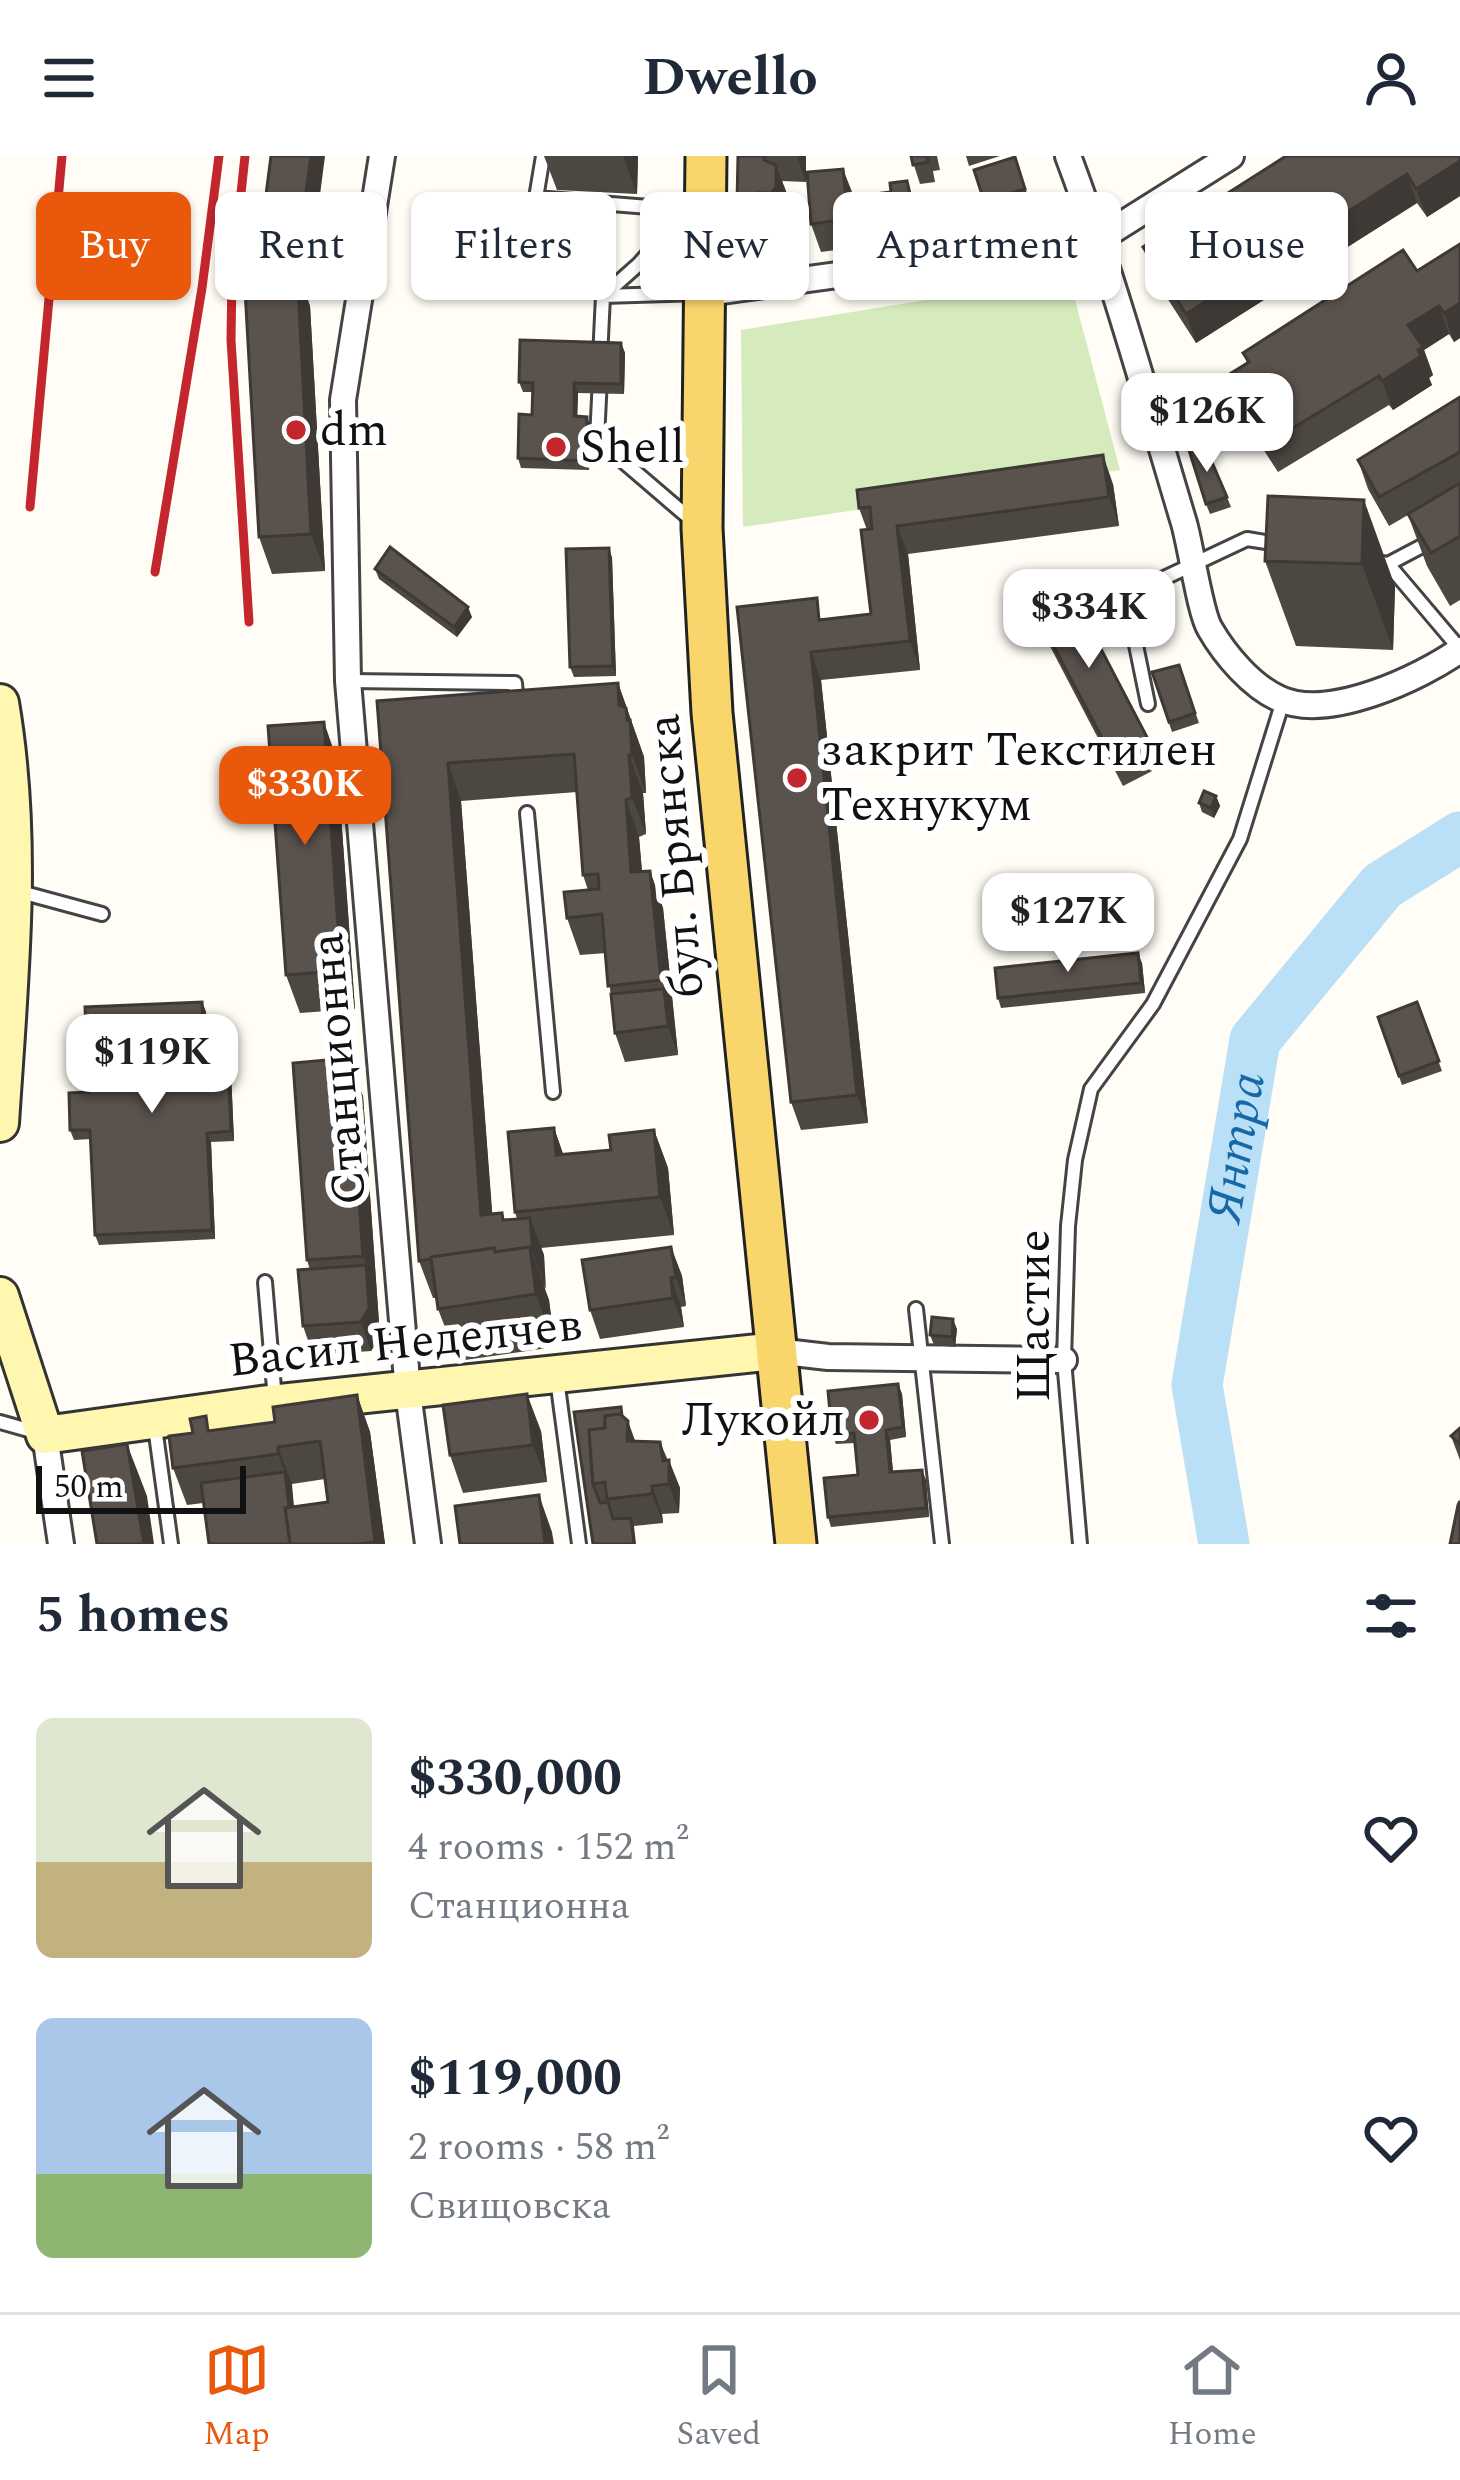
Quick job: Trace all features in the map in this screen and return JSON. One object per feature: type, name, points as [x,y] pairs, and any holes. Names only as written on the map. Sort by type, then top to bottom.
[{"type":"main road","name":"бул. Брянска","points":[[707,300],[702,528],[712,713],[796,1544]]},
{"type":"street","name":"Станционна","points":[[382,156],[343,400],[348,681],[408,1392],[428,1544]]},
{"type":"street","points":[[1067,156],[1081,192]]},
{"type":"street","points":[[1121,225],[1231,156]]},
{"type":"street","points":[[1117,300],[1196,562],[1207,626],[1249,679],[1282,701],[1320,704],[1368,694],[1427,673],[1460,649]]},
{"type":"street","points":[[0,703],[13,812],[16,890],[0,1123]]},
{"type":"street","points":[[0,1296],[45,1435],[61,1544]]},
{"type":"street","points":[[776,1352],[1064,1360]]},
{"type":"street","name":"Васил Неделчев","points":[[45,1435],[276,1404],[776,1352]]},
{"type":"lane","points":[[543,156],[536,198],[640,206]]},
{"type":"lane","points":[[616,285],[640,264]]},
{"type":"lane","points":[[603,300],[597,440],[702,528]]},
{"type":"lane","points":[[1354,558],[1388,564],[1460,526]]},
{"type":"lane","points":[[1024,579],[1126,596],[1247,539],[1292,547]]},
{"type":"lane","points":[[1388,564],[1460,649]]},
{"type":"lane","points":[[1126,596],[1148,704]]},
{"type":"lane","points":[[348,681],[515,683],[518,717]]},
{"type":"lane","name":"Щастие","points":[[1080,1544],[1064,1360],[1068,1226],[1075,1160],[1091,1089],[1153,1004],[1240,839],[1282,701]]},
{"type":"lane","points":[[527,814],[553,1092]]},
{"type":"lane","points":[[16,890],[102,914]]},
{"type":"lane","points":[[265,1282],[276,1404]]},
{"type":"lane","points":[[916,1309],[942,1544]]},
{"type":"lane","points":[[556,1375],[579,1544]]},
{"type":"lane","points":[[154,1420],[171,1544]]},
{"type":"lane","points":[[0,1422],[45,1435]]},
{"type":"green space","points":[[927,300],[1075,300],[1120,470],[743,527],[741,330]]},
{"type":"building","points":[[271,156],[311,156],[306,192],[266,192]]},
{"type":"building","points":[[738,156],[765,156],[764,160],[776,165],[772,192],[737,192]]},
{"type":"building","points":[[911,156],[927,156],[928,162],[913,165]]},
{"type":"building","points":[[1286,156],[1460,156],[1460,161],[1416,189],[1407,174],[1348,211],[1348,192],[1229,192]]},
{"type":"building","points":[[1015,157],[1025,189],[981,192],[974,170]]},
{"type":"building","points":[[843,169],[845,192],[833,192],[833,221],[811,224],[807,172]]},
{"type":"building","points":[[907,181],[909,192],[891,192],[890,183]]},
{"type":"building","points":[[1460,244],[1460,303],[1444,313],[1439,306],[1408,325],[1423,347],[1418,350],[1421,356],[1268,443],[1225,377],[1249,362],[1243,353],[1325,300],[1348,300],[1348,285],[1403,250],[1417,271]]},
{"type":"building","points":[[246,300],[299,300],[311,534],[259,537]]},
{"type":"building","points":[[1177,300],[1208,300],[1186,314]]},
{"type":"building","points":[[520,340],[621,343],[621,384],[574,383],[574,416],[587,417],[586,461],[518,458],[519,414],[532,415],[533,383],[519,382]]},
{"type":"building","points":[[1460,397],[1460,452],[1379,497],[1358,460]]},
{"type":"building","points":[[1205,446],[1227,497],[1206,504],[1188,447]]},
{"type":"building","name":"закрит Текстилен Технукум","points":[[1103,455],[1109,497],[897,526],[910,641],[811,652],[857,1095],[791,1102],[737,607],[817,598],[819,620],[871,614],[861,530],[872,529],[870,507],[859,508],[857,490]]},
{"type":"building","points":[[1460,483],[1460,536],[1431,553],[1408,514]]},
{"type":"building","points":[[1268,496],[1364,500],[1362,564],[1265,561]]},
{"type":"building","points":[[390,547],[468,607],[454,627],[375,569]]},
{"type":"building","points":[[609,548],[613,666],[570,667],[566,549]]},
{"type":"building","points":[[1067,584],[1148,739],[1112,757],[1031,603]]},
{"type":"building","points":[[1179,665],[1195,713],[1169,722],[1152,672]]},
{"type":"building","points":[[618,683],[619,705],[626,708],[630,720],[632,797],[626,800],[631,872],[650,871],[661,980],[608,986],[602,914],[567,918],[564,892],[599,889],[598,874],[583,875],[574,754],[448,763],[481,1215],[502,1213],[503,1220],[530,1218],[533,1252],[530,1247],[496,1252],[494,1248],[419,1261],[377,701]]},
{"type":"building","points":[[324,722],[341,971],[286,975],[268,726]]},
{"type":"building","points":[[1204,791],[1216,796],[1211,808],[1199,803]]},
{"type":"building","points":[[1138,953],[1141,983],[998,998],[995,968]]},
{"type":"building","points":[[664,989],[668,1026],[615,1033],[611,994]]},
{"type":"building","points":[[202,1002],[204,1041],[227,1041],[231,1131],[207,1133],[212,1230],[95,1235],[90,1130],[70,1130],[69,1093],[89,1092],[85,1007]]},
{"type":"building","points":[[1417,1002],[1439,1061],[1399,1076],[1378,1017]]},
{"type":"building","points":[[349,1058],[363,1256],[307,1260],[293,1063]]},
{"type":"building","points":[[554,1128],[556,1155],[611,1150],[609,1135],[654,1130],[660,1197],[515,1212],[508,1132]]},
{"type":"building","points":[[530,1247],[536,1294],[438,1309],[431,1257]]},
{"type":"building","points":[[671,1247],[676,1277],[671,1278],[673,1298],[590,1310],[582,1260]]},
{"type":"building","points":[[366,1265],[369,1308],[361,1322],[303,1326],[298,1270]]},
{"type":"building","points":[[932,1317],[953,1319],[952,1337],[930,1335]]},
{"type":"building","points":[[898,1384],[903,1427],[886,1430],[890,1472],[922,1470],[926,1508],[828,1517],[824,1478],[858,1475],[854,1433],[832,1434],[828,1391]]},
{"type":"building","points":[[527,1394],[533,1445],[450,1455],[443,1405]]},
{"type":"building","points":[[357,1395],[375,1542],[290,1544],[285,1508],[328,1502],[320,1441],[278,1447],[278,1454],[173,1468],[169,1436],[193,1433],[190,1419],[206,1416],[208,1431],[275,1422],[273,1407]]},
{"type":"building","points":[[621,1407],[622,1416],[605,1416],[605,1428],[589,1430],[593,1484],[600,1503],[608,1502],[613,1519],[631,1518],[634,1544],[593,1544],[574,1412]]},
{"type":"building","points":[[620,1414],[628,1421],[627,1441],[660,1442],[663,1461],[669,1460],[669,1484],[652,1486],[652,1494],[607,1499],[605,1482],[593,1484],[589,1430],[605,1428],[605,1416]]},
{"type":"building","points":[[127,1444],[144,1544],[97,1544],[82,1451]]},
{"type":"building","points":[[285,1472],[290,1544],[209,1544],[201,1483]]},
{"type":"building","points":[[539,1495],[545,1544],[460,1544],[455,1506]]},
{"type":"building","points":[[1460,1501],[1460,1544],[1450,1544],[1458,1505]]},
{"type":"waterway","name":"Янтра","points":[[1224,1544],[1197,1385],[1255,1040],[1382,886],[1460,837]]},
{"type":"railway","points":[[30,507],[62,156]]},
{"type":"railway","points":[[155,572],[219,156]]},
{"type":"railway","points":[[245,156],[232,277],[231,340],[249,622]]},
{"type":"place","name":"dm","points":[[296,430]]},
{"type":"place","name":"Shell","points":[[556,447]]},
{"type":"place","name":"закрит Текстилен Технукум","points":[[797,778]]},
{"type":"place","name":"Лукойл","points":[[869,1420]]}]
